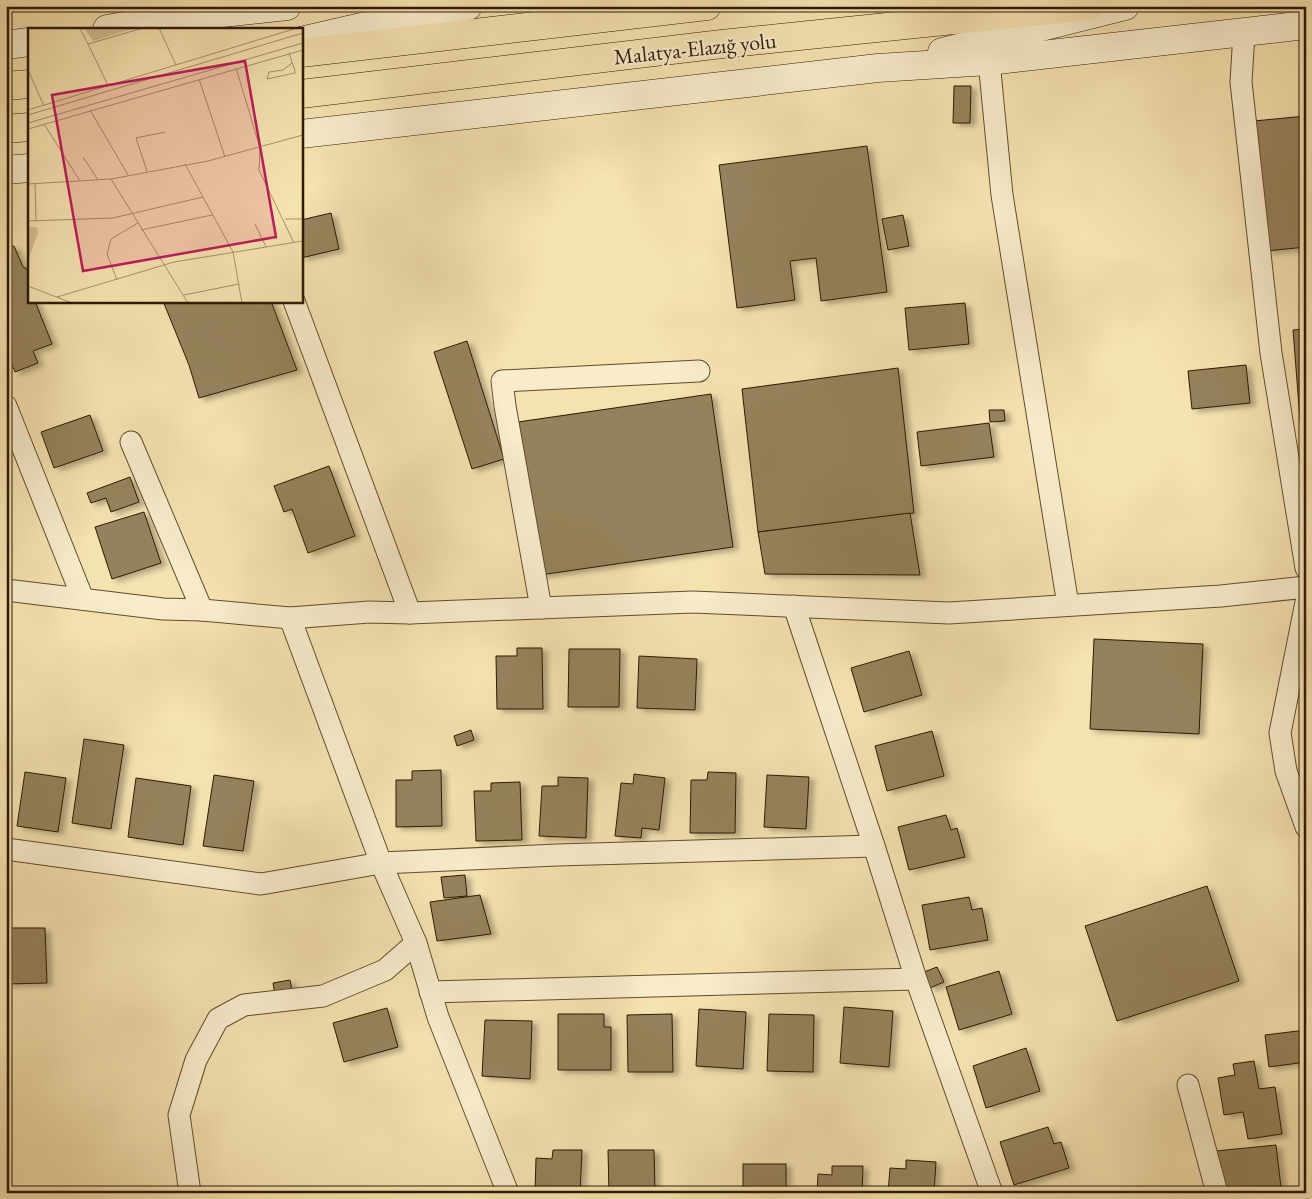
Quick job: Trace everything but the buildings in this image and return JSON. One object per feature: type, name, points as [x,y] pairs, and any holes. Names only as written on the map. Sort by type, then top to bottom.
[{"type":"highway","name":"Malatya-Elazığ yolu","points":[[302,52],[707,6]]},
{"type":"highway","name":"Malatya-Elazığ yolu","points":[[302,94],[722,44],[1089,6]]},
{"type":"highway","points":[[6,86],[28,84]]},
{"type":"highway","points":[[6,130],[28,127]]},
{"type":"street","points":[[113,28],[159,20],[287,6]]},
{"type":"street","points":[[302,40],[401,18],[468,6]]},
{"type":"street","points":[[878,68],[1125,6]]},
{"type":"street","points":[[302,134],[878,68],[989,61],[1306,25]]},
{"type":"street","points":[[1244,32],[1242,82],[1271,353],[1306,568]]},
{"type":"street","points":[[6,45],[28,42]]},
{"type":"street","points":[[989,61],[1002,195],[1068,605]]},
{"type":"street","points":[[6,170],[28,168]]},
{"type":"street","points":[[294,302],[410,612]]},
{"type":"street","points":[[541,608],[502,381],[700,371]]},
{"type":"street","points":[[6,406],[82,599]]},
{"type":"street","points":[[131,442],[202,610]]},
{"type":"street","points":[[6,590],[163,609],[202,610],[290,618],[369,612],[693,602],[949,613],[1221,596],[1306,587]]},
{"type":"street","points":[[1306,602],[1280,733],[1286,771],[1306,827]]},
{"type":"street","points":[[794,606],[916,979],[992,1193]]},
{"type":"street","points":[[290,618],[381,863],[416,943],[438,1017],[508,1193]]},
{"type":"street","points":[[6,850],[261,884],[381,863],[557,855],[874,846]]},
{"type":"street","points":[[190,1193],[179,1115],[196,1060],[218,1019],[244,1005],[323,996],[385,970],[416,943]]},
{"type":"street","points":[[430,992],[916,979]]},
{"type":"street","points":[[1188,1084],[1217,1193]]}]
